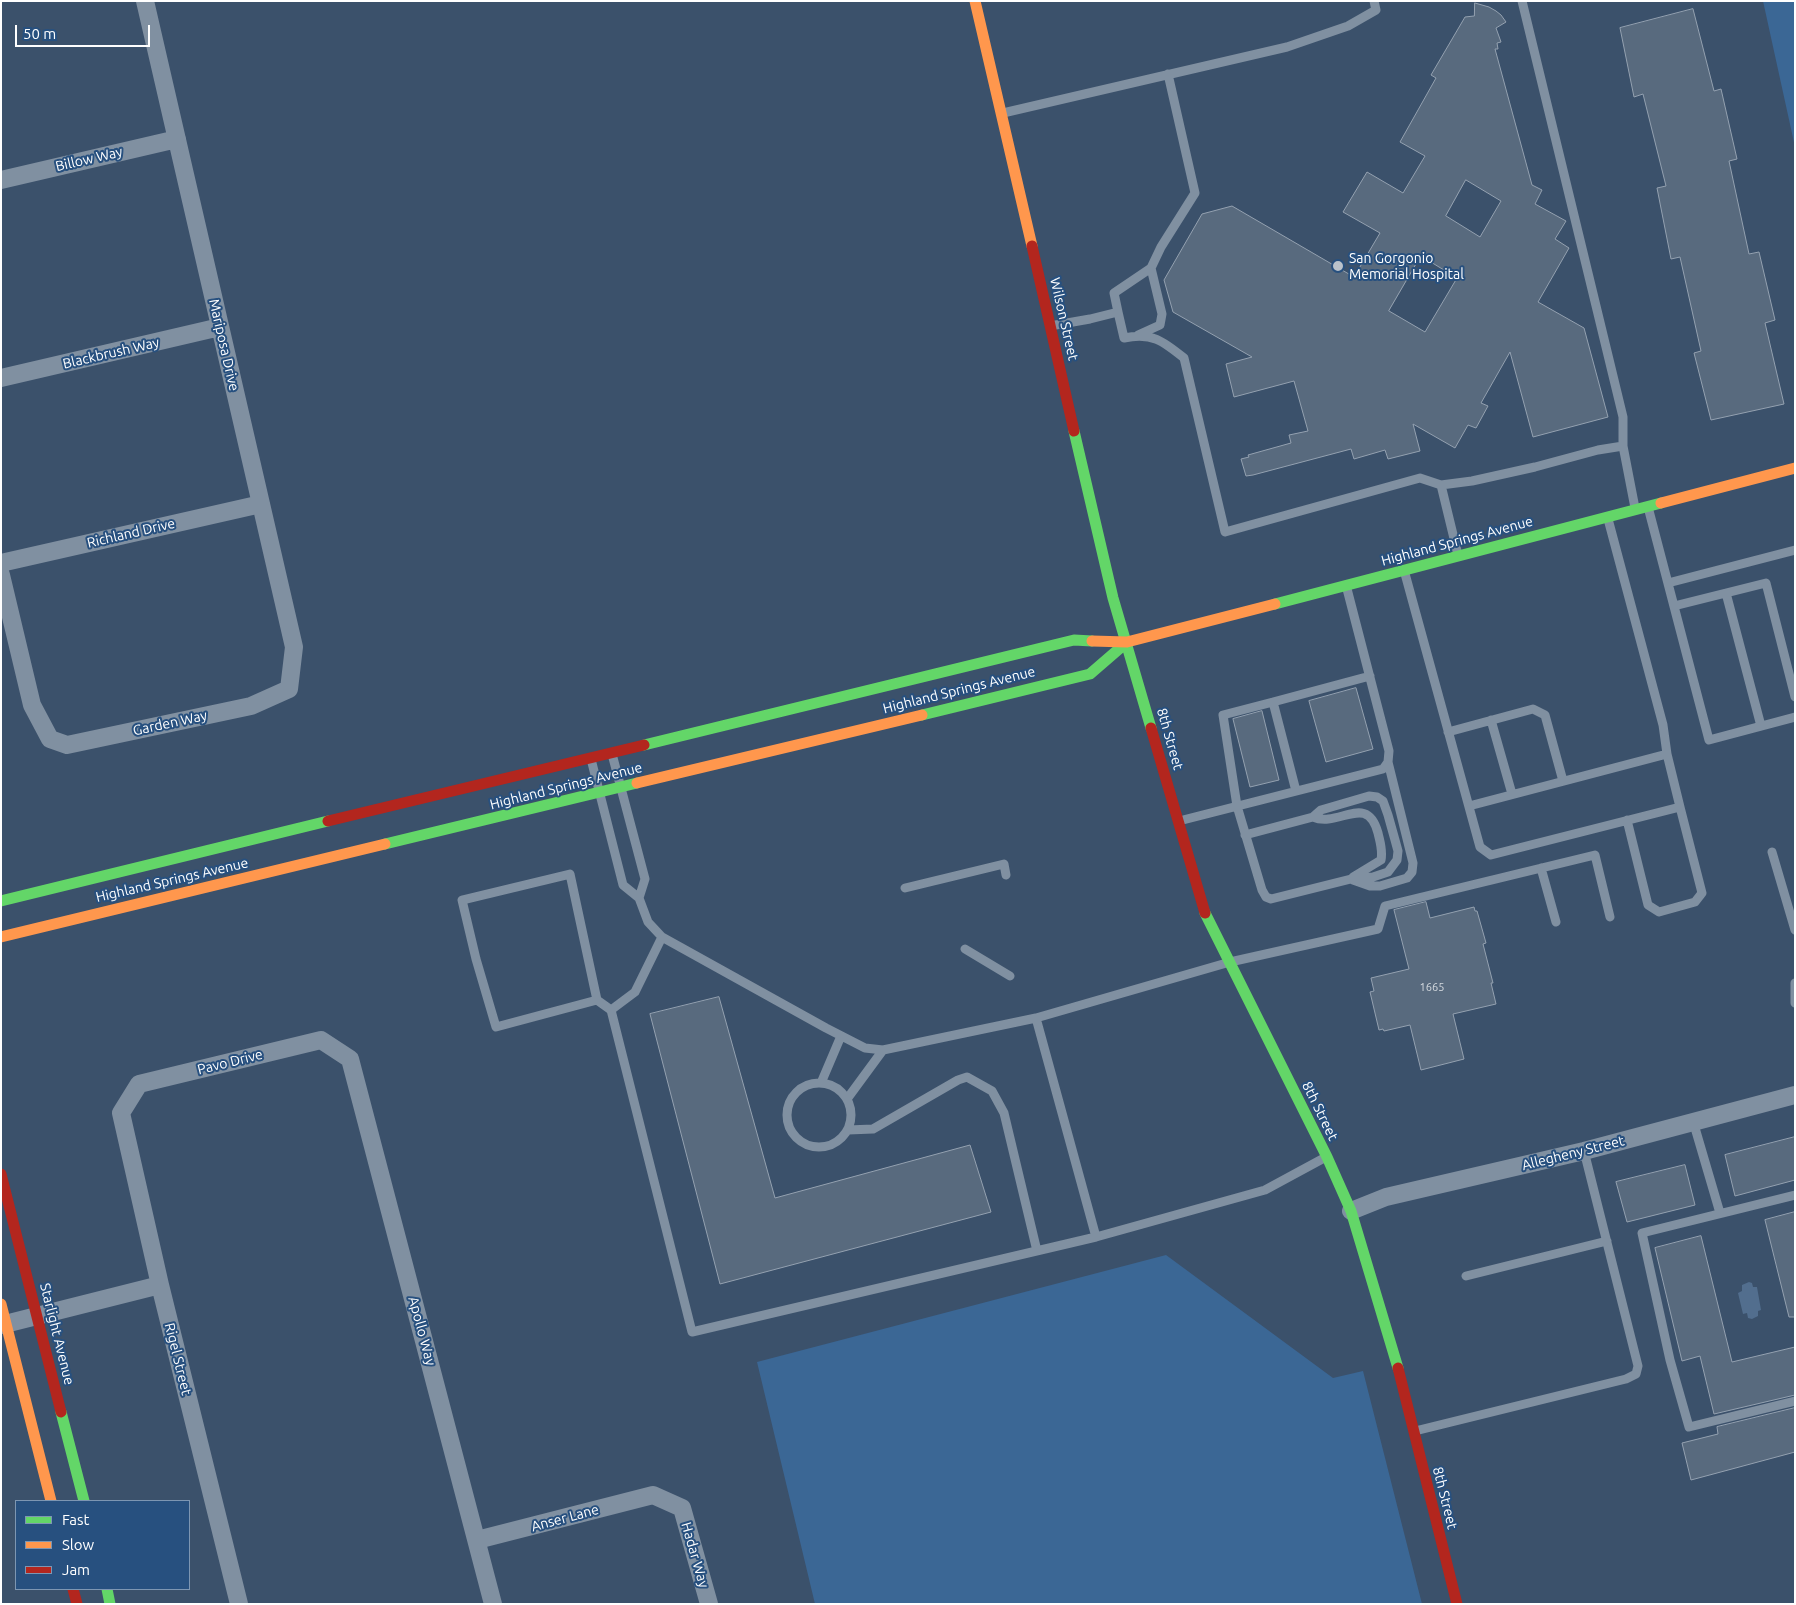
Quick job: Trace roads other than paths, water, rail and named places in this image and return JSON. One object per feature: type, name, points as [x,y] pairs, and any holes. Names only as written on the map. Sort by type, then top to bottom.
[{"type":"main road","name":"Wilson Street","points":[[975,1],[1113,598],[1127,642]]},
{"type":"main road","name":"Highland Springs Avenue","points":[[1,901],[1074,640],[1127,642],[1795,468]]},
{"type":"main road","name":"Highland Springs Avenue","points":[[1,937],[1090,674],[1127,642]]},
{"type":"main road","name":"8th Street","points":[[1127,642],[1206,916],[1327,1157],[1351,1210],[1393,1347],[1457,1604]]},
{"type":"main road","name":"Starlight Avenue","points":[[1,1174],[84,1500]]},
{"type":"main road","points":[[1,1304],[4,1324],[51,1500]]},
{"type":"main road","points":[[73,1590],[76,1604]]},
{"type":"main road","points":[[106,1590],[110,1604]]},
{"type":"street","name":"Mariposa Drive","points":[[145,1],[294,647],[289,689]]},
{"type":"street","name":"Billow Way","points":[[2,177],[177,138]]},
{"type":"street","name":"Blackbrush Way","points":[[1,378],[220,327]]},
{"type":"street","name":"Richland Drive","points":[[1,563],[261,504]]},
{"type":"street","name":"Garden Way","points":[[1,575],[32,705],[50,739],[67,745],[251,706],[289,689]]},
{"type":"street","name":"Pavo Drive","points":[[121,1113],[139,1084],[321,1040],[350,1059]]},
{"type":"street","name":"Apollo Way","points":[[350,1059],[493,1604]]},
{"type":"street","name":"Allegheny Street","points":[[1351,1210],[1386,1197],[1584,1151],[1795,1095]]},
{"type":"street","name":"Rigel Street","points":[[121,1113],[160,1285],[239,1604]]},
{"type":"street","points":[[4,1324],[160,1285]]},
{"type":"street","name":"Anser Lane","points":[[477,1540],[654,1495]]},
{"type":"street","name":"Hadar Way","points":[[654,1495],[682,1508],[708,1604]]},
{"type":"lane","points":[[1001,113],[1287,47],[1348,26],[1383,1]]},
{"type":"lane","points":[[1514,1],[1523,4],[1623,417],[1622,446],[1635,510]]},
{"type":"lane","points":[[1151,268],[1162,314],[1160,325],[1138,335],[1124,338],[1114,292],[1151,268],[1161,247],[1195,193],[1168,74]]},
{"type":"lane","points":[[1050,326],[1118,312]]},
{"type":"lane","points":[[1138,335],[1163,341],[1184,358],[1225,532],[1420,478],[1441,485],[1472,481],[1598,450],[1622,446]]},
{"type":"lane","points":[[1441,485],[1458,556]]},
{"type":"lane","points":[[1648,507],[1709,740],[1795,717]]},
{"type":"lane","points":[[1608,517],[1662,725],[1667,754],[1702,893],[1695,902],[1660,912],[1648,905],[1627,820]]},
{"type":"lane","points":[[1668,583],[1795,550]]},
{"type":"lane","points":[[1404,570],[1480,847],[1491,855],[1680,807]]},
{"type":"lane","points":[[1674,606],[1766,583],[1795,697]]},
{"type":"lane","points":[[1346,585],[1389,751],[1388,762],[1413,863],[1412,872],[1408,878],[1380,886],[1370,886],[1351,879]]},
{"type":"lane","points":[[1726,593],[1761,726]]},
{"type":"lane","points":[[1245,835],[1313,817],[1321,810],[1369,796],[1377,797],[1383,801],[1398,851],[1397,860],[1388,872],[1271,899],[1266,897],[1262,890],[1245,835],[1237,806],[1223,715],[1370,676]]},
{"type":"lane","points":[[1273,702],[1296,791]]},
{"type":"lane","points":[[1448,732],[1533,709],[1545,715],[1564,781]]},
{"type":"lane","points":[[1491,720],[1512,794]]},
{"type":"lane","points":[[612,752],[646,878],[639,898]]},
{"type":"lane","points":[[1469,806],[1667,754]]},
{"type":"lane","points":[[590,758],[623,885],[639,898],[648,922],[662,937],[865,1048],[883,1050],[1036,1018],[1230,962],[1378,929],[1385,906],[1595,855],[1610,917]]},
{"type":"lane","points":[[1178,821],[1383,769],[1388,762]]},
{"type":"lane","points":[[1313,817],[1320,820],[1359,812],[1373,818],[1380,842],[1381,860],[1351,879]]},
{"type":"lane","points":[[1772,852],[1795,930]]},
{"type":"lane","points":[[905,888],[1004,864],[1006,875]]},
{"type":"lane","points":[[1541,868],[1556,922]]},
{"type":"lane","points":[[597,1000],[496,1027],[462,900],[570,874],[597,1000],[611,1010],[692,1332],[1096,1237],[1265,1190],[1327,1157]]},
{"type":"lane","points":[[611,1010],[635,992],[662,937]]},
{"type":"lane","points":[[966,950],[1010,976]]},
{"type":"lane","points":[[1795,983],[1795,1003]]},
{"type":"lane","points":[[1036,1018],[1096,1237]]},
{"type":"lane","points":[[821,1083],[841,1036]]},
{"type":"lane","points":[[846,1099],[883,1050]]},
{"type":"lane","points":[[848,1130],[873,1129],[967,1076],[992,1091],[1004,1113],[1038,1251]]},
{"type":"lane","points":[[821,1083],[840,1091],[846,1099],[851,1109],[851,1120],[848,1130],[833,1145],[822,1148],[802,1143],[794,1136],[788,1126],[786,1116],[788,1105],[801,1088],[821,1083]]},
{"type":"lane","points":[[1693,1122],[1720,1213]]},
{"type":"lane","points":[[1413,1432],[1626,1379],[1636,1374],[1638,1366],[1584,1151]]},
{"type":"lane","points":[[1795,1195],[1642,1233],[1670,1360],[1689,1427],[1795,1401]]},
{"type":"lane","points":[[1466,1276],[1607,1241]]},
{"type":"place","name":"San Gorgonio Memorial Hospital","points":[[1338,266]]}]
